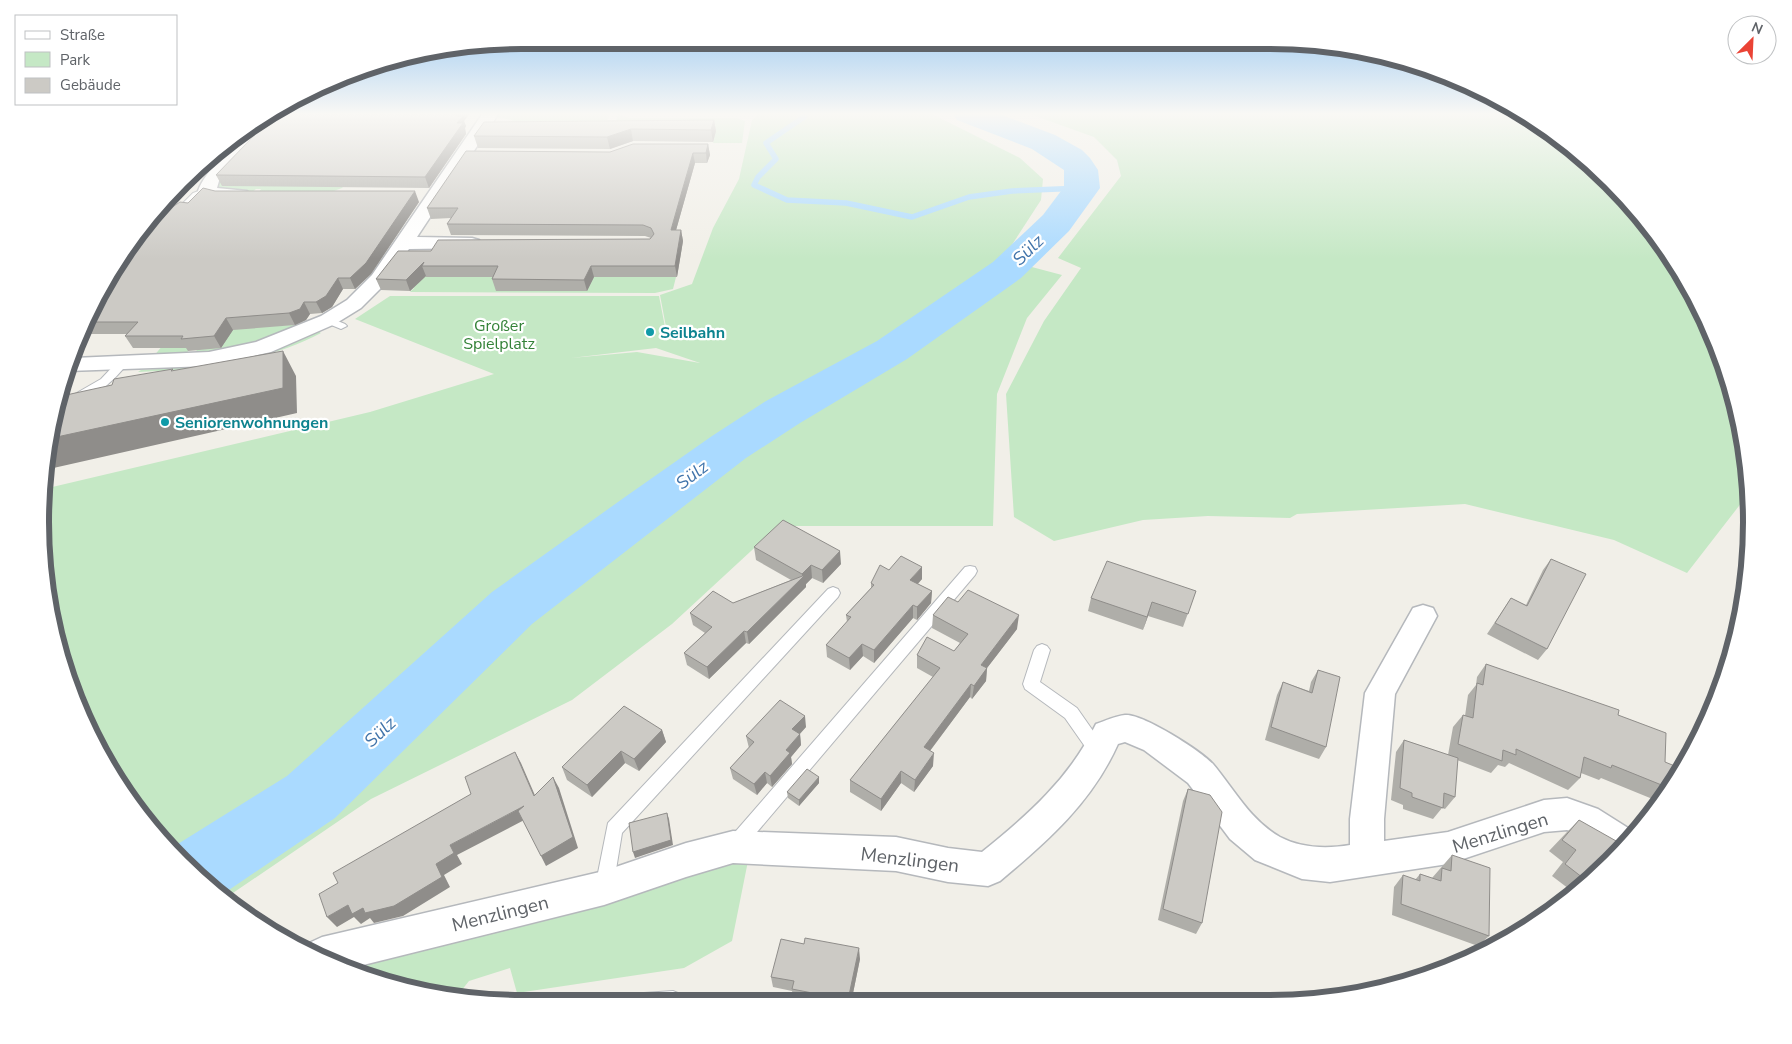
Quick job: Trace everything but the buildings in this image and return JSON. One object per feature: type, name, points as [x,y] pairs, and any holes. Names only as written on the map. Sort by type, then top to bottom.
[{"type":"street","points":[[230,162],[212,179],[207,189],[221,195],[259,196]]},
{"type":"street","points":[[76,365],[174,362],[236,354],[334,323],[379,279],[402,243],[428,195],[458,162]]},
{"type":"street","points":[[402,243],[490,244]]},
{"type":"street","points":[[1367,860],[1367,819],[1380,693],[1422,616]]},
{"type":"street","name":"Menzlingen","points":[[330,954],[604,888],[686,860],[733,847],[896,854],[948,865],[988,868],[1043,823],[1072,791],[1100,754],[1108,734],[1126,728],[1155,740],[1200,773],[1242,828],[1267,848],[1302,862],[1330,865],[1448,848],[1544,816],[1567,814],[1586,820],[1619,841]]},
{"type":"lane","points":[[166,224],[196,195],[207,189]]},
{"type":"lane","points":[[68,398],[92,391],[105,382],[122,363]]},
{"type":"lane","points":[[733,847],[970,571]]},
{"type":"lane","points":[[604,888],[614,829],[833,593]]},
{"type":"lane","points":[[1042,650],[1031,684],[1071,713],[1100,754]]},
{"type":"green space","name":"Großer Spielplatz","points":[[743,162],[1024,162],[1043,179],[1041,200],[1006,254],[1028,266],[1062,275],[1027,318],[997,394],[993,526],[778,526],[672,624],[572,700],[371,799],[231,894],[187,857],[147,810],[112,759],[85,703],[65,644],[53,584],[49,522],[50,487],[370,412],[494,374],[355,319],[390,296],[659,296],[665,327],[661,338],[666,327],[660,295],[692,284],[713,228],[739,179]],"holes":[[[656,348],[700,363],[637,352],[571,358]]]},
{"type":"green space","points":[[1117,162],[1577,162],[1605,187],[1645,234],[1680,285],[1694,313],[1718,370],[1727,400],[1739,460],[1742,502],[1687,573],[1614,540],[1465,504],[1297,514],[1290,518],[1208,516],[1143,520],[1054,541],[1014,517],[1006,394],[1044,321],[1081,268],[1058,258],[1121,176]]},
{"type":"green space","points":[[361,165],[342,188],[334,191],[259,192],[261,189],[256,189],[252,192],[222,192],[216,184],[218,180]]},
{"type":"green space","points":[[486,272],[583,277],[676,277],[673,289],[655,293],[410,292],[414,288],[416,273],[483,277]]},
{"type":"green space","points":[[303,324],[263,339],[222,350],[193,355],[197,350],[189,350],[185,355],[153,357],[173,333]]},
{"type":"green space","points":[[318,331],[321,333],[300,343],[255,358],[185,369],[138,372],[141,370],[164,369],[232,359],[276,347]]},
{"type":"green space","points":[[748,861],[732,941],[684,968],[517,993],[510,968],[469,981],[461,991],[400,979],[355,964],[540,922],[603,900],[715,867]]},
{"type":"waterway","points":[[773,162],[758,177],[754,185],[787,200],[846,203],[912,217],[969,197],[1012,191],[1082,188]]},
{"type":"waterway","name":"Sülz","points":[[200,869],[311,797],[512,608],[643,510],[729,447],[783,412],[892,350],[1007,270],[1056,223],[1082,188],[1082,173],[1080,167],[1075,162]]},
{"type":"place","name":"Seilbahn","points":[[650,332]]},
{"type":"place","name":"Seniorenwohnungen","points":[[165,422]]}]
